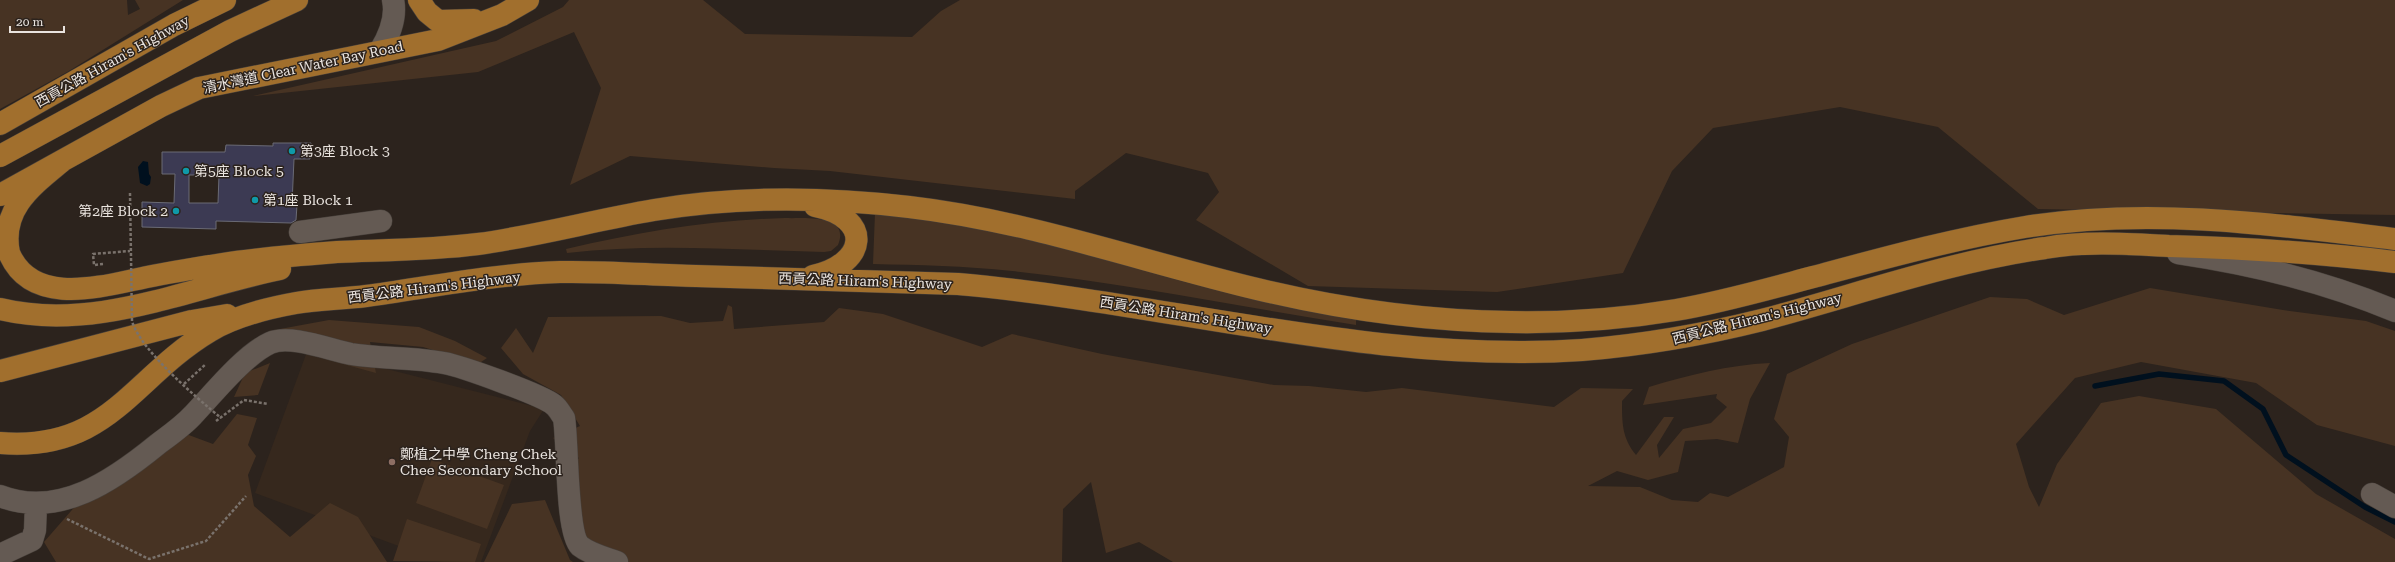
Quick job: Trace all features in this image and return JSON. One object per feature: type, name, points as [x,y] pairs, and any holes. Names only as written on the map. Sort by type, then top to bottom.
[{"type":"main road","name":"西貢公路 Hiram's Highway","points":[[0,124],[174,25],[225,0]]},
{"type":"main road","points":[[0,156],[230,31],[297,0]]},
{"type":"main road","points":[[419,0],[427,12],[438,21],[470,20],[502,15]]},
{"type":"main road","name":"清水灣道 Clear Water Bay Road","points":[[0,195],[160,106],[200,88],[438,40],[502,15],[528,0]]},
{"type":"main road","name":"西貢公路 Hiram's Highway","points":[[61,162],[23,194],[7,214],[4,224],[5,236],[11,258],[18,268],[38,282],[60,289],[84,289],[227,263],[302,255],[396,251],[498,241],[658,209],[702,203],[770,199],[827,199],[962,214],[1040,230],[1254,288],[1330,305],[1440,319],[1513,322],[1590,320],[1677,310],[1734,298],[1960,239],[2033,226],[2127,219],[2255,222],[2395,239]]},
{"type":"main road","points":[[770,199],[823,208],[847,219],[855,228],[856,240],[854,250],[847,260],[822,274],[798,280]]},
{"type":"main road","name":"西貢公路 Hiram's Highway","points":[[0,443],[36,443],[68,436],[83,430],[115,410],[180,353],[209,332],[238,318],[295,303],[363,296],[484,277],[561,272],[958,284],[1019,289],[1369,342],[1505,352],[1578,350],[1633,345],[1682,338],[1761,320],[1979,259],[2049,247],[2108,244]]},
{"type":"main road","points":[[2108,244],[2248,248],[2395,262]]},
{"type":"main road","points":[[0,309],[37,316],[84,315],[128,307],[261,273],[396,251]]},
{"type":"main road","points":[[0,371],[192,322],[295,303]]},
{"type":"street","points":[[380,51],[391,28],[394,6],[393,0]]},
{"type":"street","points":[[302,255],[299,225],[381,221]]},
{"type":"street","name":"西貢公路 Hiram's Highway","points":[[2108,244],[2182,253],[2285,275],[2357,296],[2395,311]]},
{"type":"street","points":[[0,496],[36,504],[66,499],[114,478],[192,416],[256,352],[271,343],[292,341],[352,354],[444,363],[530,394],[554,405],[564,418],[571,517],[576,541],[588,550],[617,562]]},
{"type":"street","points":[[2372,494],[2395,507]]},
{"type":"street","points":[[0,555],[32,540],[35,530],[36,504]]},
{"type":"path","points":[[130,193],[132,321],[135,331],[159,360],[221,418]]},
{"type":"path","points":[[108,264],[94,265],[93,254],[130,251]]},
{"type":"path","points":[[184,384],[206,364]]},
{"type":"path","points":[[64,518],[149,559],[206,541],[246,496]]},
{"type":"shaded area","points":[[0,0],[127,0],[128,15],[140,9],[135,0],[183,0],[69,71],[0,109]]},
{"type":"shaded area","points":[[569,0],[703,0],[745,34],[912,37],[941,11],[960,0],[2395,0],[2395,215],[2038,209],[1938,127],[1840,107],[1713,128],[1672,171],[1623,273],[1497,292],[1308,286],[1196,220],[1219,192],[1208,173],[1126,153],[1075,191],[1075,199],[830,171],[630,156],[570,185],[601,88],[574,32],[478,72],[253,96],[496,41],[563,7]]},
{"type":"shaded area","points":[[875,213],[928,219],[1039,239],[1185,282],[1280,305],[1356,320],[1356,325],[1055,276],[977,268],[873,264]]},
{"type":"shaded area","points":[[785,218],[823,220],[832,223],[838,227],[840,235],[838,245],[831,251],[824,252],[631,248],[567,253],[566,249],[648,232],[702,224]]},
{"type":"shaded area","points":[[2150,288],[2283,310],[2366,321],[2395,331],[2395,446],[2317,425],[2256,383],[2141,362],[2075,378],[2016,444],[2029,487],[2039,507],[2057,464],[2101,403],[2139,396],[2216,409],[2316,494],[2395,539],[2395,562],[1173,562],[1139,542],[1106,553],[1091,482],[1063,509],[1062,562],[619,562],[564,523],[560,476],[579,458],[553,438],[580,426],[561,395],[523,374],[501,348],[516,328],[533,353],[548,317],[661,316],[690,323],[723,321],[728,305],[732,307],[734,329],[824,322],[839,308],[883,314],[982,347],[1012,334],[1102,354],[1274,385],[1309,386],[1366,392],[1402,388],[1554,407],[1581,388],[1633,389],[1622,401],[1622,416],[1625,436],[1631,449],[1636,455],[1664,417],[1674,417],[1657,445],[1659,458],[1683,429],[1711,423],[1727,407],[1716,398],[1717,394],[1643,405],[1649,387],[1709,371],[1770,363],[1750,399],[1738,443],[1717,439],[1685,441],[1678,472],[1648,480],[1617,471],[1588,486],[1640,487],[1672,500],[1698,502],[1710,493],[1728,497],[1784,467],[1789,437],[1774,419],[1787,374],[1852,344],[1990,297],[2027,299],[2064,315]]},
{"type":"shaded area","points":[[329,320],[419,327],[455,341],[487,358],[478,364],[423,347],[370,342],[376,373],[325,359],[332,343],[264,335],[269,331]]},
{"type":"shaded area","name":"鄭植之中學 Cheng Chek Chee Secondary School","points":[[308,349],[544,409],[530,431],[481,562],[442,562],[255,493]]},
{"type":"shaded area","points":[[270,363],[258,395],[234,397],[245,373]]},
{"type":"shaded area","points":[[237,414],[257,418],[248,445],[256,456],[248,475],[254,506],[290,537],[330,503],[358,517],[387,562],[56,562],[44,542],[78,503],[186,434],[213,444]]},
{"type":"shaded area","points":[[432,459],[504,485],[487,529],[416,503]]},
{"type":"shaded area","points":[[545,500],[570,560],[573,562],[484,562],[512,504]]},
{"type":"shaded area","points":[[407,519],[481,544],[475,562],[393,561]]},
{"type":"water","points":[[143,161],[148,162],[149,174],[151,177],[150,184],[147,186],[140,183],[138,167]]},
{"type":"building","points":[[273,143],[311,143],[310,159],[294,159],[292,204],[297,205],[296,220],[291,223],[216,221],[216,229],[142,227],[142,202],[174,203],[175,174],[162,174],[162,152],[225,152],[226,145],[273,146]],"holes":[[[189,175],[219,175],[218,203],[189,203]]]},
{"type":"waterway","points":[[2095,386],[2159,374],[2224,381],[2263,409],[2286,455],[2365,507],[2395,522]]},
{"type":"place","name":"第3座 Block 3","points":[[292,151]]},
{"type":"place","name":"第5座 Block 5","points":[[186,171]]},
{"type":"place","name":"第1座 Block 1","points":[[255,200]]},
{"type":"place","name":"第2座 Block 2","points":[[176,211]]},
{"type":"place","name":"鄭植之中學 Cheng Chek Chee Secondary School","points":[[392,462]]}]
